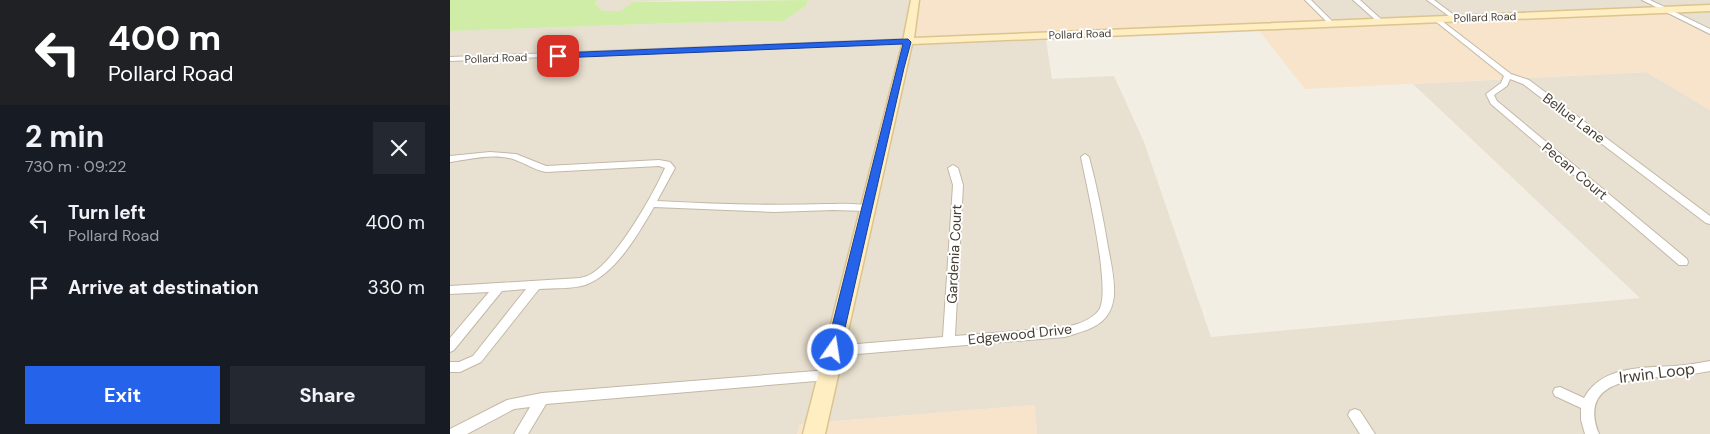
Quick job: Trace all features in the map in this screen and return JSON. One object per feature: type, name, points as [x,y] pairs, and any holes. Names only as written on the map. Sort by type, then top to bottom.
[{"type":"street","points":[[814,434],[866,208],[908,42],[915,0]]},
{"type":"street","points":[[1308,0],[1332,24]]},
{"type":"street","points":[[1356,0],[1381,22]]},
{"type":"street","points":[[1430,0],[1455,18]]},
{"type":"street","points":[[1645,0],[1710,32]]},
{"type":"street","name":"Pollard Road","points":[[450,59],[908,42],[1710,8]]},
{"type":"street","name":"Bellue Lane","points":[[1436,19],[1508,76],[1526,82],[1710,220]]},
{"type":"street","name":"Pecan Court","points":[[1508,76],[1504,84],[1490,94],[1494,102],[1683,262]]},
{"type":"street","points":[[450,159],[503,155],[514,157],[536,168],[546,169],[654,163],[667,164],[670,168],[652,204],[611,262],[596,276],[582,282],[450,290]]},
{"type":"street","name":"Edgewood Drive","points":[[833,350],[1065,332],[1092,324],[1106,308],[1109,291],[1098,218],[1085,157]]},
{"type":"street","name":"Gardenia Court","points":[[949,341],[958,185],[954,168]]},
{"type":"street","points":[[652,204],[774,210],[789,213],[866,208]]},
{"type":"street","points":[[450,367],[460,367],[477,359],[536,284]]},
{"type":"street","points":[[450,347],[499,287]]},
{"type":"street","name":"Irwin Loop","points":[[1587,405],[1597,389],[1612,379],[1630,374],[1710,366]]},
{"type":"street","points":[[454,434],[512,404],[542,399],[828,375]]},
{"type":"street","points":[[1560,392],[1587,405],[1588,424],[1592,434]]},
{"type":"street","points":[[521,434],[542,399]]},
{"type":"street","points":[[1355,416],[1368,434]]},
{"type":"shaded area","points":[[598,0],[684,0],[633,2],[620,11],[603,11],[595,3]]},
{"type":"shaded area","points":[[808,0],[920,0],[913,45],[1046,40],[1052,79],[1114,76],[1144,142],[1211,337],[1640,298],[1413,84],[1647,72],[1710,110],[1710,434],[1037,434],[1034,405],[800,424],[797,434],[450,434],[450,31],[782,21],[806,6]]},
{"type":"shaded area","points":[[920,0],[1312,0],[1333,20],[1654,8],[1710,36],[1710,110],[1646,72],[1305,89],[1254,24],[914,39]]},
{"type":"shaded area","points":[[1312,0],[1710,0],[1710,36],[1654,8],[1333,20]]},
{"type":"shaded area","points":[[1035,405],[1037,434],[797,434],[799,424]]},
{"type":"green space","points":[[450,0],[598,0],[595,3],[603,11],[620,11],[633,2],[808,0],[806,6],[783,21],[450,31]]},
{"type":"route","points":[[558,56],[908,42],[900,68],[833,350]]}]
